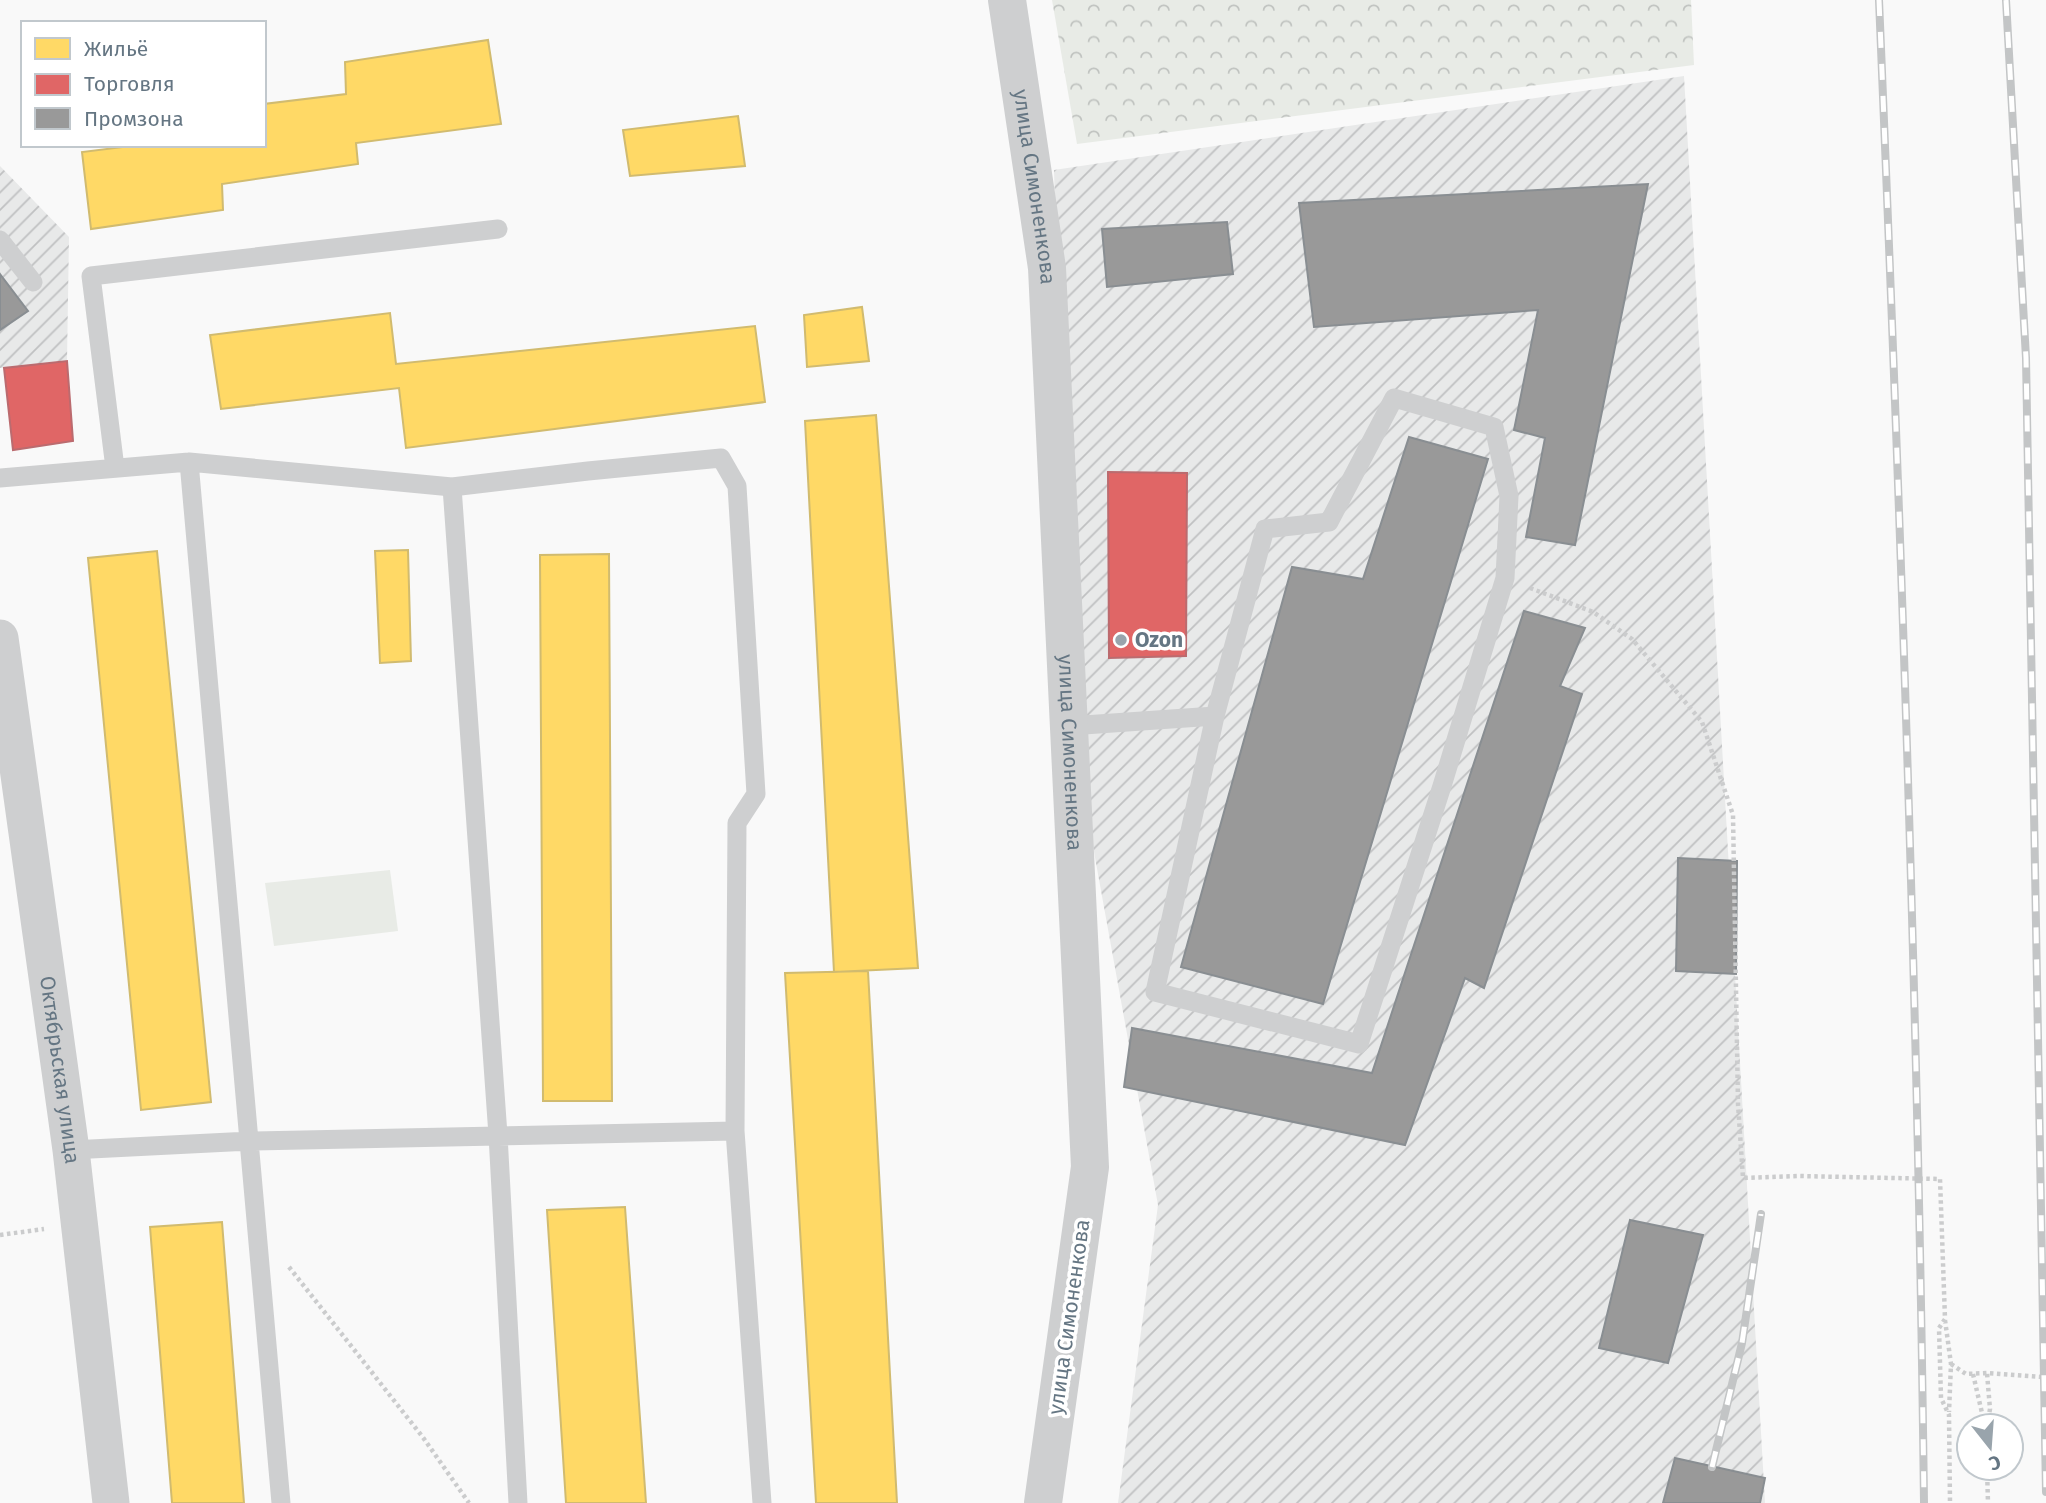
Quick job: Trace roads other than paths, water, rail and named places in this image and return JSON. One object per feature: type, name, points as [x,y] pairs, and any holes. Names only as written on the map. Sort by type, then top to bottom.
[{"type":"street","name":"улица Симоненкова","points":[[1007,0],[1047,268],[1090,1167],[1043,1503]]},
{"type":"street","name":"Октябрьская улица","points":[[0,638],[71,1150],[111,1503]]},
{"type":"lane","points":[[115,468],[91,276],[498,229]]},
{"type":"lane","points":[[0,240],[33,282]]},
{"type":"lane","points":[[1394,398],[1494,427],[1509,496],[1505,579],[1359,1044],[1156,992],[1215,716],[1265,529],[1329,522],[1394,398]]},
{"type":"lane","points":[[0,478],[189,462],[452,487],[721,458],[737,486],[756,794],[737,822],[735,1130],[762,1503]]},
{"type":"lane","points":[[189,462],[281,1503]]},
{"type":"lane","points":[[452,487],[498,1135],[518,1503]]},
{"type":"lane","points":[[1069,726],[1215,716]]},
{"type":"lane","points":[[71,1150],[250,1141],[735,1130]]},
{"type":"railway","points":[[1879,0],[1907,752],[1924,1503]]},
{"type":"railway","points":[[2006,0],[2026,358],[2046,1492]]},
{"type":"railway","points":[[1712,1467],[1742,1343],[1761,1214]]},
{"type":"place","name":"Ozon","points":[[1121,640]]}]
